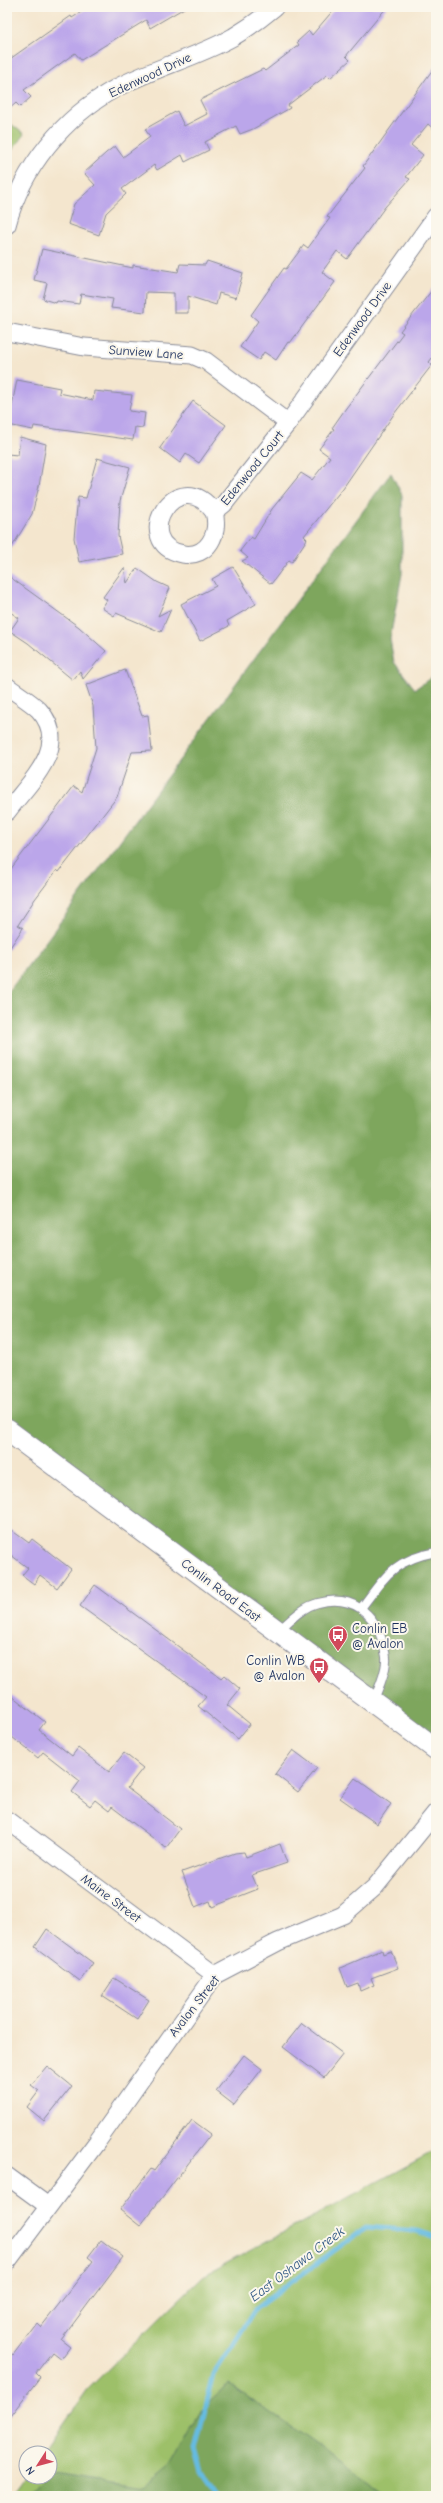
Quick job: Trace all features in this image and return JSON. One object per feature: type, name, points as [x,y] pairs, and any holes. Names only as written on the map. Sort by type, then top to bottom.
[{"type":"street","name":"Edenwood Drive","points":[[7,225],[12,207],[23,183],[38,158],[64,127],[116,88],[232,37],[275,7]]},
{"type":"street","name":"Edenwood Drive","points":[[288,423],[436,216]]},
{"type":"street","name":"Sunview Lane","points":[[7,332],[84,348],[192,355],[206,361],[288,423]]},
{"type":"street","name":"Edenwood Court","points":[[214,512],[224,504],[288,423]]},
{"type":"street","points":[[7,686],[38,709],[49,724],[53,738],[46,760],[7,812]]},
{"type":"street","name":"Conlin Road East","points":[[7,1430],[436,1749]]},
{"type":"street","name":"Avalon Street","points":[[7,2262],[97,2142],[215,1975],[265,1948],[343,1915],[375,1887],[436,1812]]},
{"type":"street","name":"Maine Street","points":[[7,1820],[215,1975]]},
{"type":"street","points":[[7,2176],[48,2206]]},
{"type":"lane","points":[[362,1608],[381,1582],[402,1562],[436,1552]]},
{"type":"lane","points":[[277,1632],[301,1612],[316,1604],[344,1601],[362,1608],[373,1619],[382,1639],[387,1660],[384,1674],[373,1703]]},
{"type":"green space","points":[[7,121],[24,134],[7,157]]},
{"type":"green space","points":[[391,473],[402,495],[402,574],[390,639],[394,662],[415,689],[436,674],[436,1750],[7,1427],[7,994]]},
{"type":"green space","points":[[436,2150],[436,2496],[12,2496],[20,2485],[58,2485],[58,2445],[49,2445],[88,2389],[203,2276]]},
{"type":"green space","points":[[229,2384],[390,2496],[27,2496],[39,2485],[58,2485],[58,2473],[144,2486],[171,2464],[203,2408]]},
{"type":"building","points":[[89,7],[186,7],[150,28],[146,20],[81,60],[75,53],[24,90],[31,97],[20,107],[16,103],[7,111],[7,61],[71,16],[72,18]]},
{"type":"building","points":[[336,7],[387,7],[346,56],[350,60],[330,78],[327,75],[288,105],[290,108],[253,129],[240,134],[236,126],[205,142],[209,150],[185,162],[182,155],[157,170],[154,165],[122,189],[126,194],[106,213],[99,235],[68,224],[74,204],[95,185],[84,173],[106,153],[115,146],[123,157],[150,137],[145,129],[177,111],[184,126],[207,114],[200,100],[263,69],[265,71],[299,45],[297,42],[309,31],[312,35]]},
{"type":"building","points":[[436,65],[436,131],[428,124],[411,145],[423,155],[406,177],[410,179],[385,207],[347,259],[337,251],[322,272],[335,282],[290,343],[288,342],[276,360],[264,352],[259,360],[240,347],[258,321],[251,315],[284,268],[286,269],[304,245],[308,248],[330,218],[327,217],[365,168],[363,166]]},
{"type":"building","points":[[42,249],[133,268],[133,265],[178,272],[180,264],[205,265],[207,261],[243,273],[236,298],[219,293],[216,305],[188,296],[188,313],[174,313],[174,293],[146,292],[145,312],[111,308],[113,299],[81,294],[79,304],[57,301],[56,303],[43,299],[47,283],[34,280]]},
{"type":"building","points":[[436,285],[436,353],[429,362],[432,365],[394,414],[343,488],[304,536],[307,539],[292,562],[289,560],[271,584],[242,561],[248,558],[240,551],[251,537],[254,539],[272,509],[301,473],[312,480],[330,457],[319,449],[334,429],[332,428],[346,408],[403,333],[400,331]]},
{"type":"building","points":[[17,380],[60,388],[59,393],[93,400],[94,391],[132,395],[129,411],[145,413],[143,428],[135,427],[133,440],[34,426],[33,430],[8,425]]},
{"type":"building","points":[[193,401],[226,425],[199,463],[186,454],[180,463],[160,448]]},
{"type":"building","points":[[20,437],[46,444],[39,486],[32,514],[7,555],[7,454],[18,455]]},
{"type":"building","points":[[97,458],[130,467],[120,501],[118,536],[122,554],[79,562],[74,538],[78,497],[86,498]]},
{"type":"building","points":[[233,567],[256,604],[227,621],[229,626],[200,641],[181,604],[216,586],[212,579]]},
{"type":"building","points":[[124,568],[127,583],[137,568],[157,582],[170,588],[158,616],[171,609],[161,632],[116,613],[114,616],[102,608],[107,600],[103,597]]},
{"type":"building","points":[[7,575],[79,627],[106,651],[83,679],[80,671],[73,680],[28,643],[10,631],[19,618],[7,610]]},
{"type":"building","points":[[125,670],[142,716],[148,715],[152,751],[132,752],[117,797],[59,872],[57,870],[35,899],[18,925],[23,928],[7,952],[7,874],[74,786],[82,792],[96,748],[93,706],[86,685]]},
{"type":"building","points":[[7,1527],[29,1543],[32,1539],[71,1569],[57,1588],[40,1575],[34,1584],[22,1575],[28,1568],[7,1552]]},
{"type":"building","points":[[95,1585],[221,1678],[224,1675],[240,1689],[227,1705],[250,1724],[238,1739],[198,1706],[206,1697],[80,1606]]},
{"type":"building","points":[[7,1692],[45,1722],[39,1730],[72,1756],[78,1748],[109,1772],[124,1753],[143,1768],[127,1788],[180,1829],[166,1848],[112,1807],[109,1811],[95,1800],[90,1806],[72,1792],[80,1781],[43,1752],[38,1758],[7,1733]]},
{"type":"building","points":[[293,1750],[317,1768],[298,1792],[275,1774]]},
{"type":"building","points":[[355,1778],[391,1804],[377,1824],[340,1798]]},
{"type":"building","points":[[280,1844],[287,1863],[252,1875],[258,1889],[212,1907],[210,1901],[195,1907],[182,1872],[235,1853],[244,1852],[246,1857]]},
{"type":"building","points":[[47,1929],[93,1963],[80,1981],[35,1947]]},
{"type":"building","points":[[382,1950],[383,1954],[391,1951],[398,1968],[371,1978],[374,1985],[360,1991],[358,1983],[347,1987],[340,1968]]},
{"type":"building","points":[[114,1978],[149,2000],[137,2019],[102,1996]]},
{"type":"building","points":[[302,2023],[343,2054],[324,2078],[283,2047]]},
{"type":"building","points":[[244,2055],[262,2069],[234,2105],[216,2091]]},
{"type":"building","points":[[47,2066],[72,2086],[44,2121],[27,2107],[39,2091],[31,2085]]},
{"type":"building","points":[[192,2120],[211,2134],[140,2226],[120,2210],[151,2169],[154,2171]]},
{"type":"building","points":[[101,2240],[123,2257],[61,2340],[70,2347],[61,2359],[52,2352],[36,2373],[40,2377],[7,2420],[7,2351],[13,2355],[37,2323],[41,2327],[93,2261],[88,2257]]},
{"type":"waterway","name":"East Oshawa Creek","points":[[217,2496],[202,2474],[195,2449],[214,2374],[256,2308],[366,2227],[417,2231],[436,2237]]},
{"type":"place","name":"Conlin EB @ Avalon","points":[[338,1652]]},
{"type":"place","name":"Conlin WB @ Avalon","points":[[319,1684]]}]
